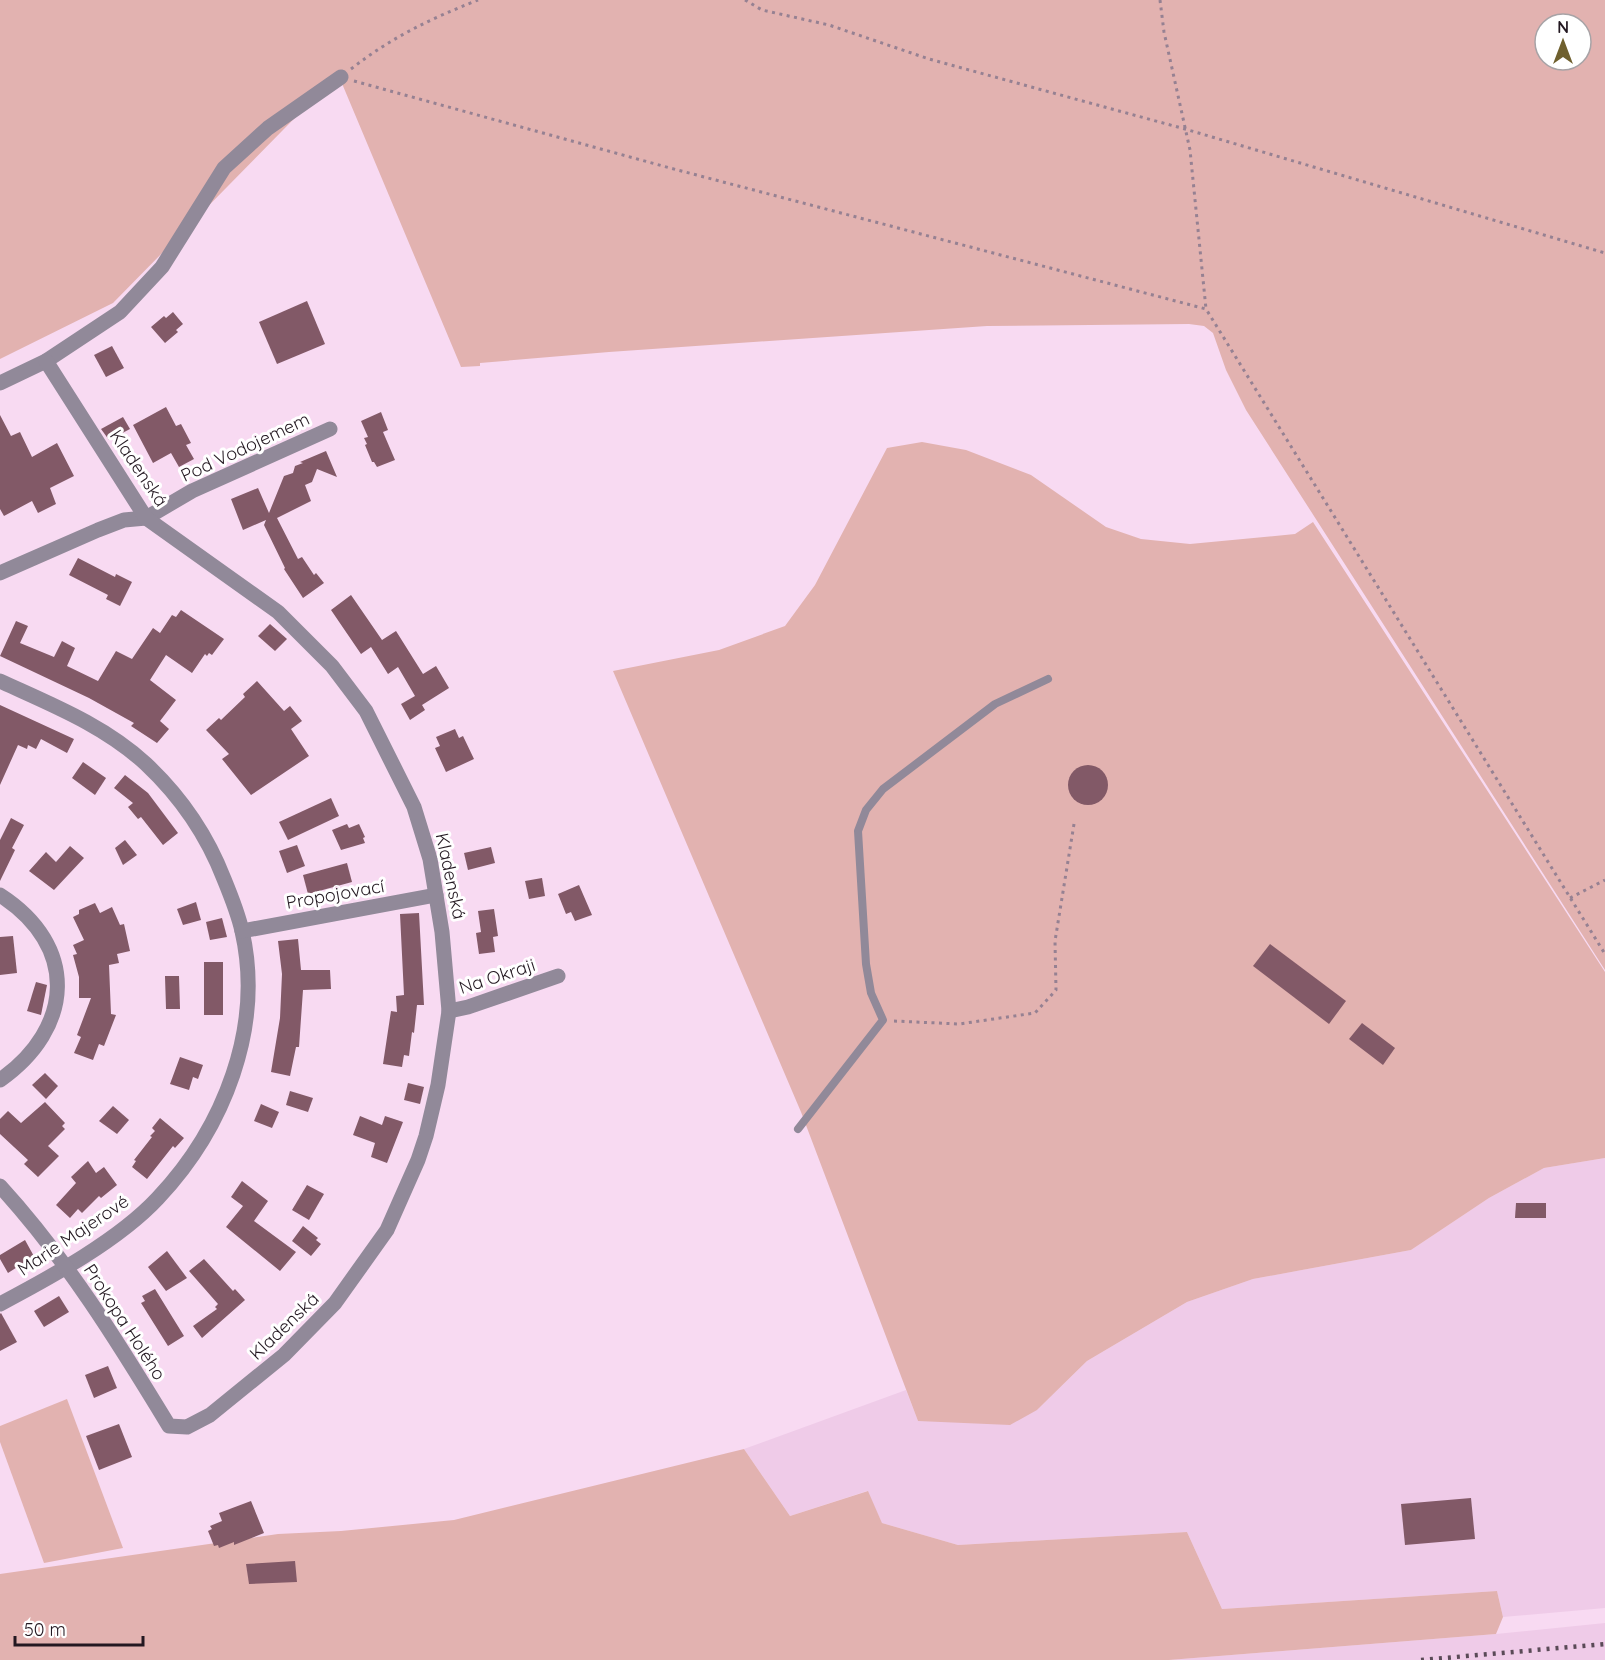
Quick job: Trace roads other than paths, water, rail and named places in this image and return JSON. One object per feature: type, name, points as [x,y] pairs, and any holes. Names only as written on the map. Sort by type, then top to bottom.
[{"type":"street","points":[[0,383],[46,361],[120,312],[162,267],[224,168],[268,128],[340,77]]},
{"type":"street","name":"Kladenská","points":[[46,361],[146,518],[278,612],[332,666],[366,711],[414,807],[430,859],[442,932],[448,1011],[443,1058],[426,1136],[409,1184],[387,1230],[335,1303],[284,1356],[210,1415],[187,1426],[169,1426]]},
{"type":"street","name":"Pod Vodojemem","points":[[146,518],[192,491],[330,429]]},
{"type":"street","points":[[0,573],[124,520],[146,518]]},
{"type":"street","name":"Marie Majerové","points":[[0,681],[75,716],[118,741],[145,763],[189,812],[207,841],[231,897],[242,931],[247,988],[240,1047],[233,1076],[211,1125],[179,1175],[134,1220],[66,1266],[0,1304]]},
{"type":"street","points":[[0,895],[25,914],[43,938],[56,966],[57,996],[54,1014],[46,1032],[25,1060],[0,1080]]},
{"type":"street","name":"Propojovací","points":[[242,931],[436,895]]},
{"type":"street","name":"Na Okraji","points":[[448,1011],[468,1007],[558,976]]},
{"type":"street","name":"Prokopa Holého","points":[[0,1185],[66,1266],[120,1345],[169,1426]]},
{"type":"lane","points":[[798,1129],[883,1020],[870,993],[866,964],[858,831],[866,810],[883,789],[995,704],[1048,680]]},
{"type":"railway","points":[[1421,1660],[1605,1644]]}]
